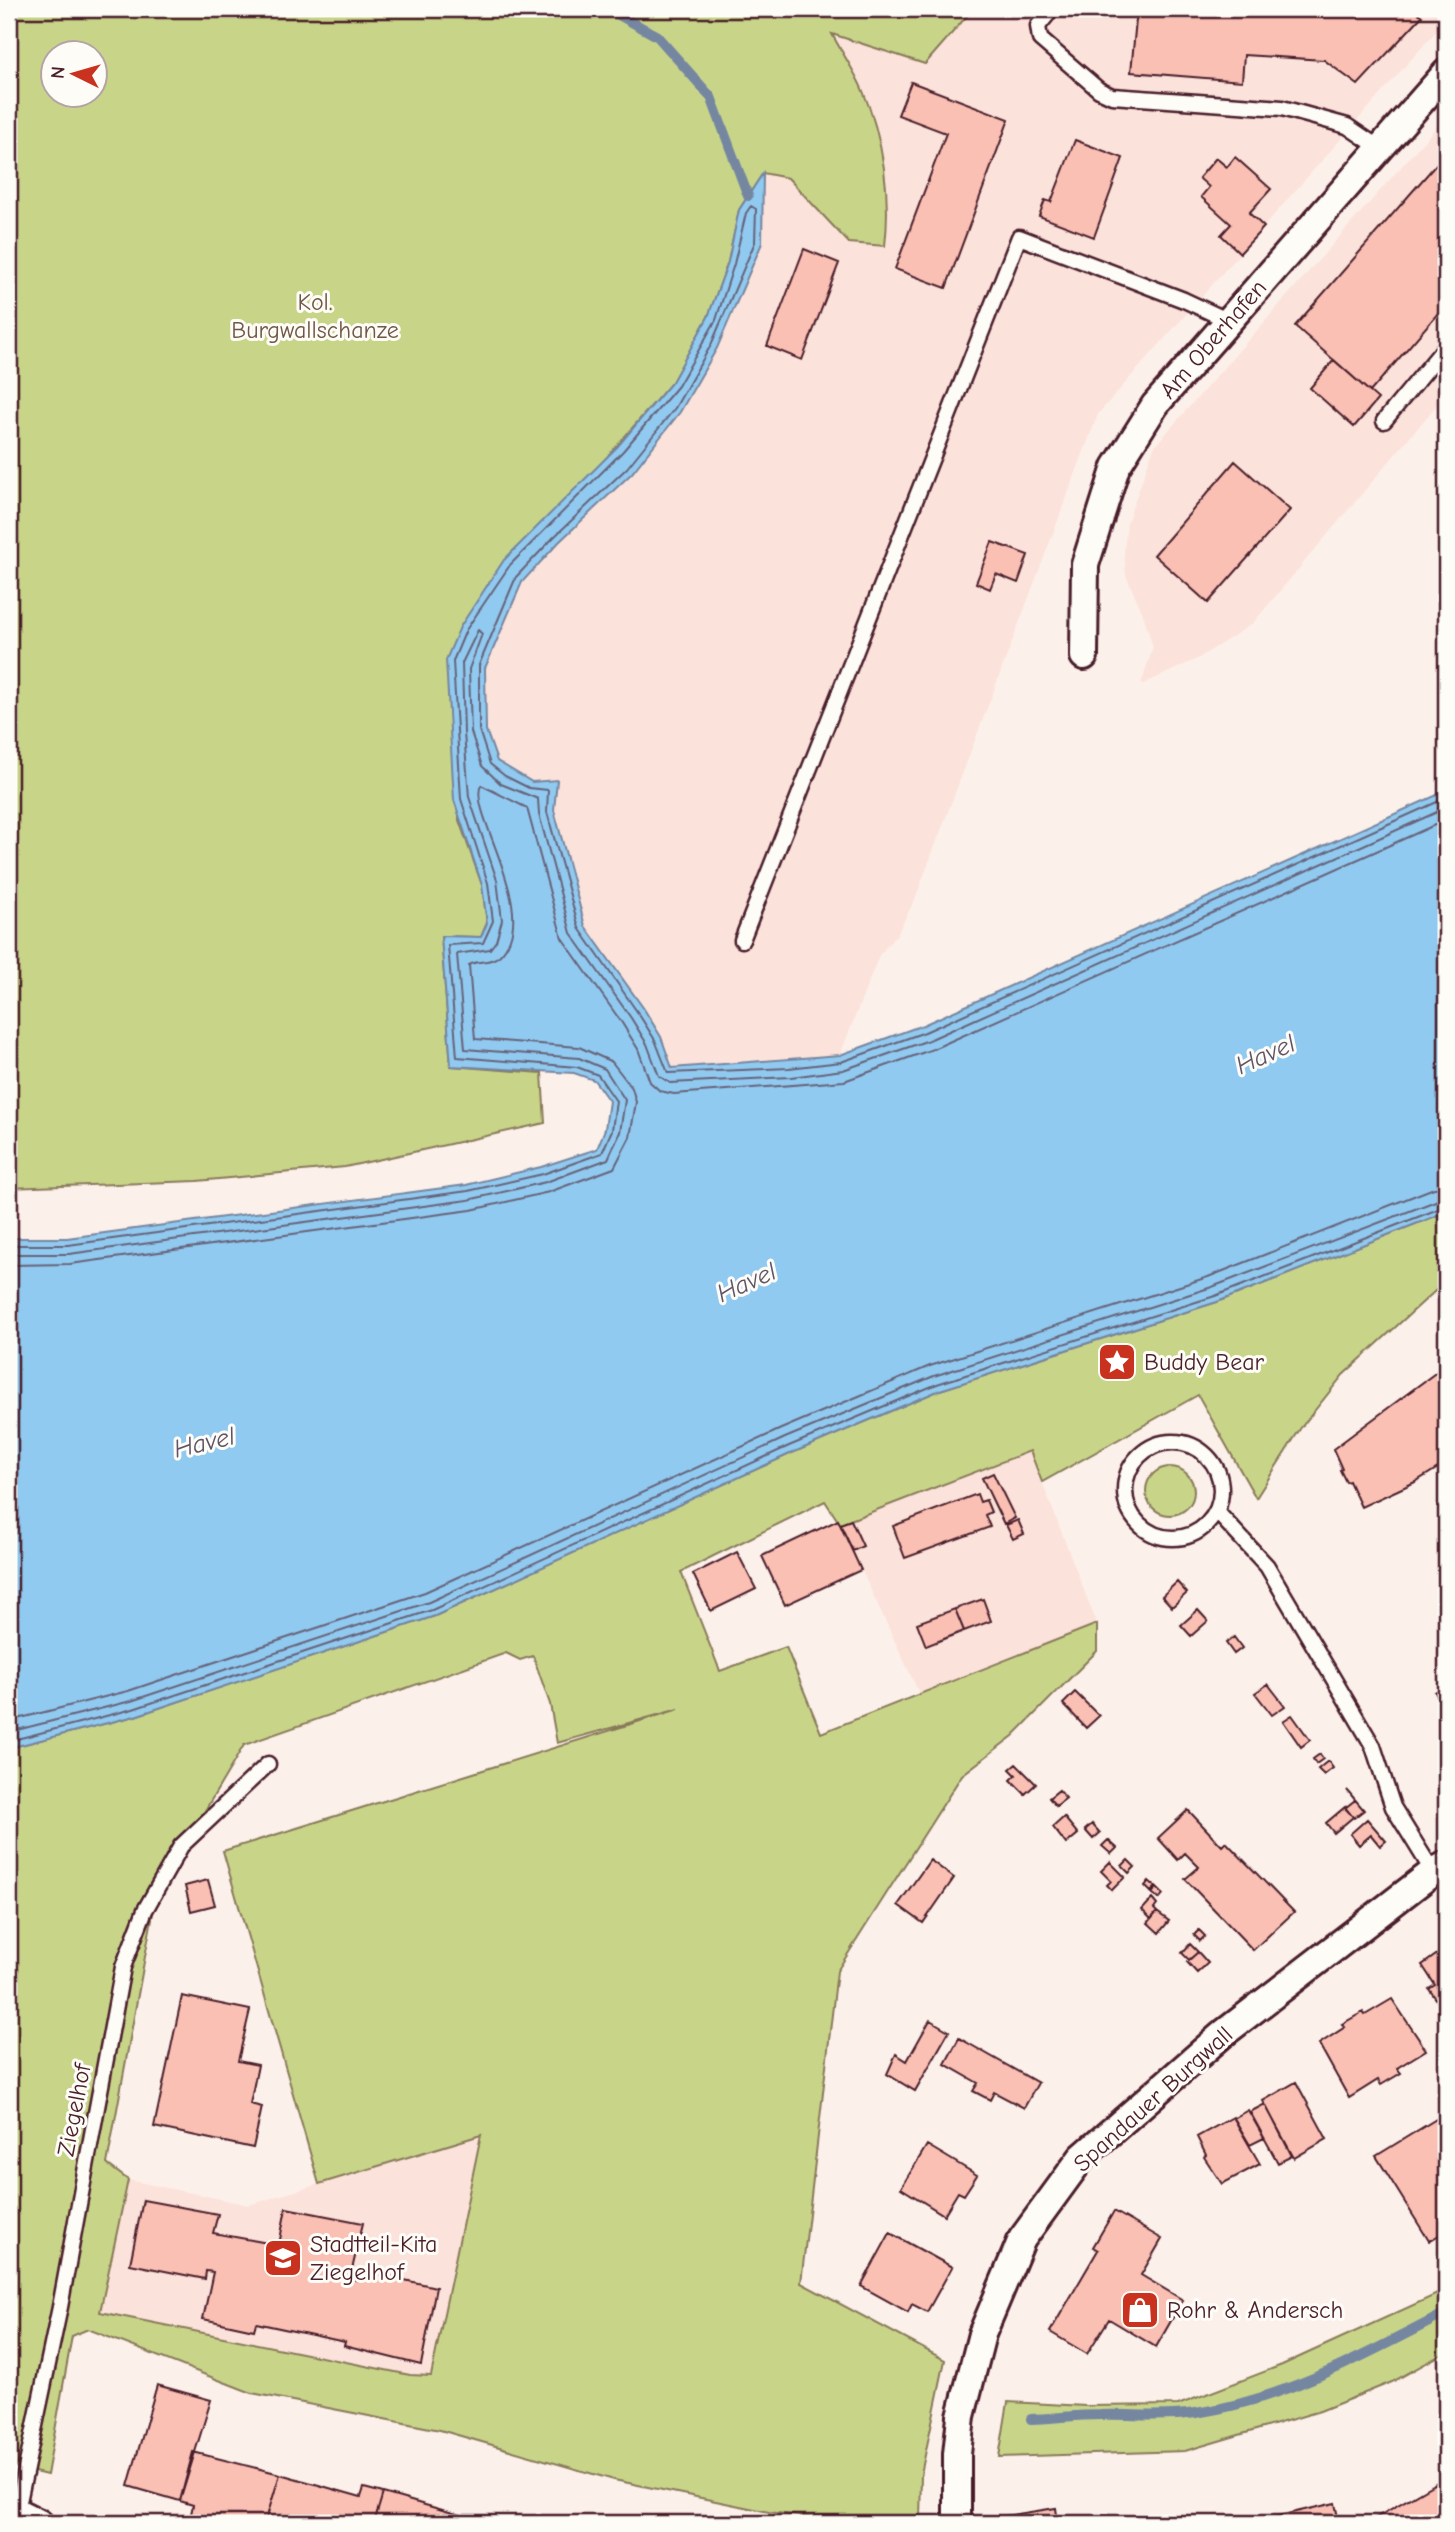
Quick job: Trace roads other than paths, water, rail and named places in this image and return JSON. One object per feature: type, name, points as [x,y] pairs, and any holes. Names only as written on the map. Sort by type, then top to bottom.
[{"type":"street","name":"Am Oberhafen","points":[[1084,656],[1085,565],[1116,467],[1154,405],[1446,73]]},
{"type":"street","name":"Spandauer Burgwall","points":[[957,2523],[957,2454],[961,2416],[982,2334],[1022,2239],[1082,2157],[1224,2033],[1439,1868]]},
{"type":"lane","points":[[1052,9],[1038,26],[1040,39],[1099,90],[1112,96],[1282,107],[1347,126],[1381,149]]},
{"type":"lane","points":[[742,940],[1018,237],[1184,300],[1229,321]]},
{"type":"lane","points":[[1384,421],[1446,346]]},
{"type":"lane","points":[[1171,1441],[1188,1444],[1203,1451],[1214,1464],[1221,1480],[1217,1512],[1207,1525],[1194,1534],[1164,1538],[1150,1533],[1130,1512],[1125,1498],[1131,1467],[1141,1454],[1155,1445],[1171,1441]]},
{"type":"lane","name":"Spandauer Burgwall","points":[[1217,1512],[1267,1566],[1373,1746],[1393,1807],[1439,1868]]},
{"type":"lane","name":"Ziegelhof","points":[[21,2514],[123,1967],[145,1910],[181,1846],[268,1764]]},
{"type":"water","name":"Havel","points":[[763,173],[762,243],[717,348],[680,412],[632,473],[559,542],[522,582],[485,668],[486,730],[497,761],[532,782],[557,780],[554,810],[585,926],[644,1009],[661,1037],[672,1068],[840,1055],[923,1025],[1446,791],[1446,1212],[1217,1302],[940,1390],[792,1453],[435,1616],[135,1716],[9,1748],[9,1238],[67,1238],[466,1185],[541,1167],[597,1149],[605,1129],[609,1101],[594,1080],[574,1073],[451,1066],[441,936],[481,937],[487,923],[482,885],[454,800],[446,660],[460,627],[504,560],[618,446],[672,382],[708,317],[728,262],[739,210]]},
{"type":"waterway","points":[[608,9],[657,36],[711,97],[748,196]]},
{"type":"waterway","points":[[1031,2419],[1091,2415],[1172,2415],[1229,2406],[1262,2397],[1325,2373],[1446,2313]]},
{"type":"place","name":"Buddy Bear","points":[[1117,1362]]},
{"type":"place","name":"Stadtteil-Kita Ziegelhof","points":[[283,2258]]},
{"type":"place","name":"Rohr & Andersch","points":[[1140,2310]]},
{"type":"park label","name":"Kol. Burgwallschanze","points":[[315,316]]}]
